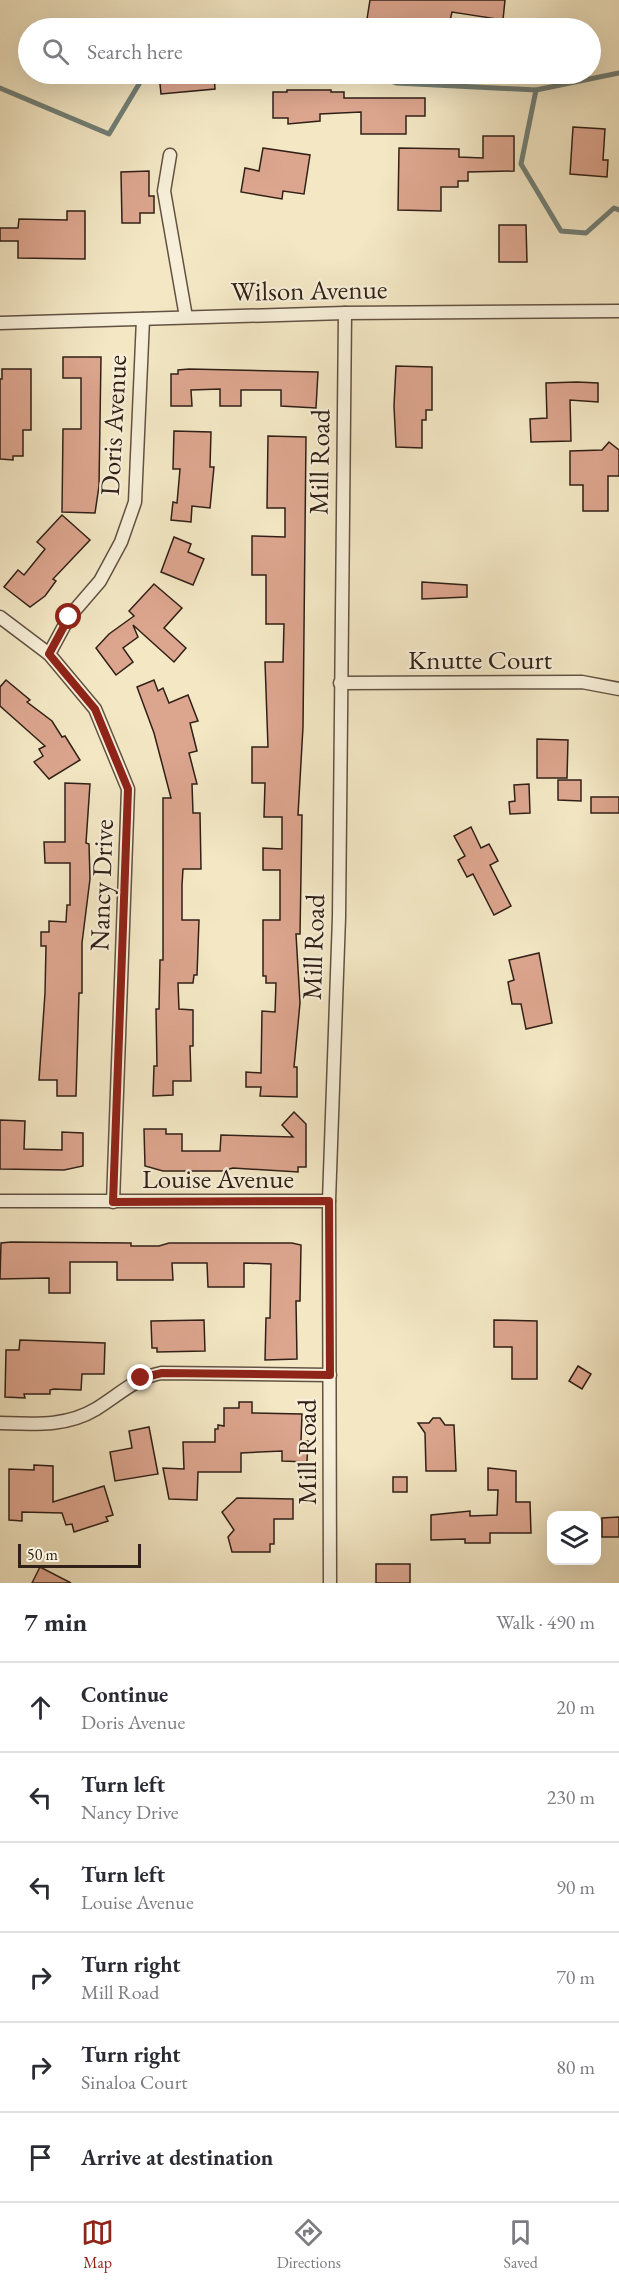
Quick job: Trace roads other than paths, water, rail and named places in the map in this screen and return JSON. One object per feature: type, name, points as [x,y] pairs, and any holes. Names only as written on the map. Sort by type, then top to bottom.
[{"type":"street","points":[[170,155],[164,191],[186,317]]},
{"type":"street","name":"Wilson Avenue","points":[[0,323],[345,313],[619,311]]},
{"type":"street","name":"Mill Road","points":[[330,1583],[329,1201],[339,917],[345,313]]},
{"type":"street","name":"Doris Avenue","points":[[49,654],[69,617],[100,581],[121,542],[135,502],[143,319]]},
{"type":"street","name":"Nancy Drive","points":[[0,617],[49,654],[95,709],[128,789],[113,1202]]},
{"type":"street","name":"Knutte Court","points":[[340,683],[582,682],[619,689]]},
{"type":"street","name":"Louise Avenue","points":[[0,1201],[329,1201]]},
{"type":"street","points":[[0,1422],[48,1425],[76,1418],[95,1410],[141,1378],[162,1373],[330,1375]]},
{"type":"waterway","points":[[601,77],[619,73]]},
{"type":"waterway","points":[[0,88],[109,134],[139,84]]},
{"type":"waterway","points":[[416,84],[536,90],[521,164],[561,231],[586,233],[614,208],[619,210]]},
{"type":"waterway","points":[[536,90],[565,84]]}]
